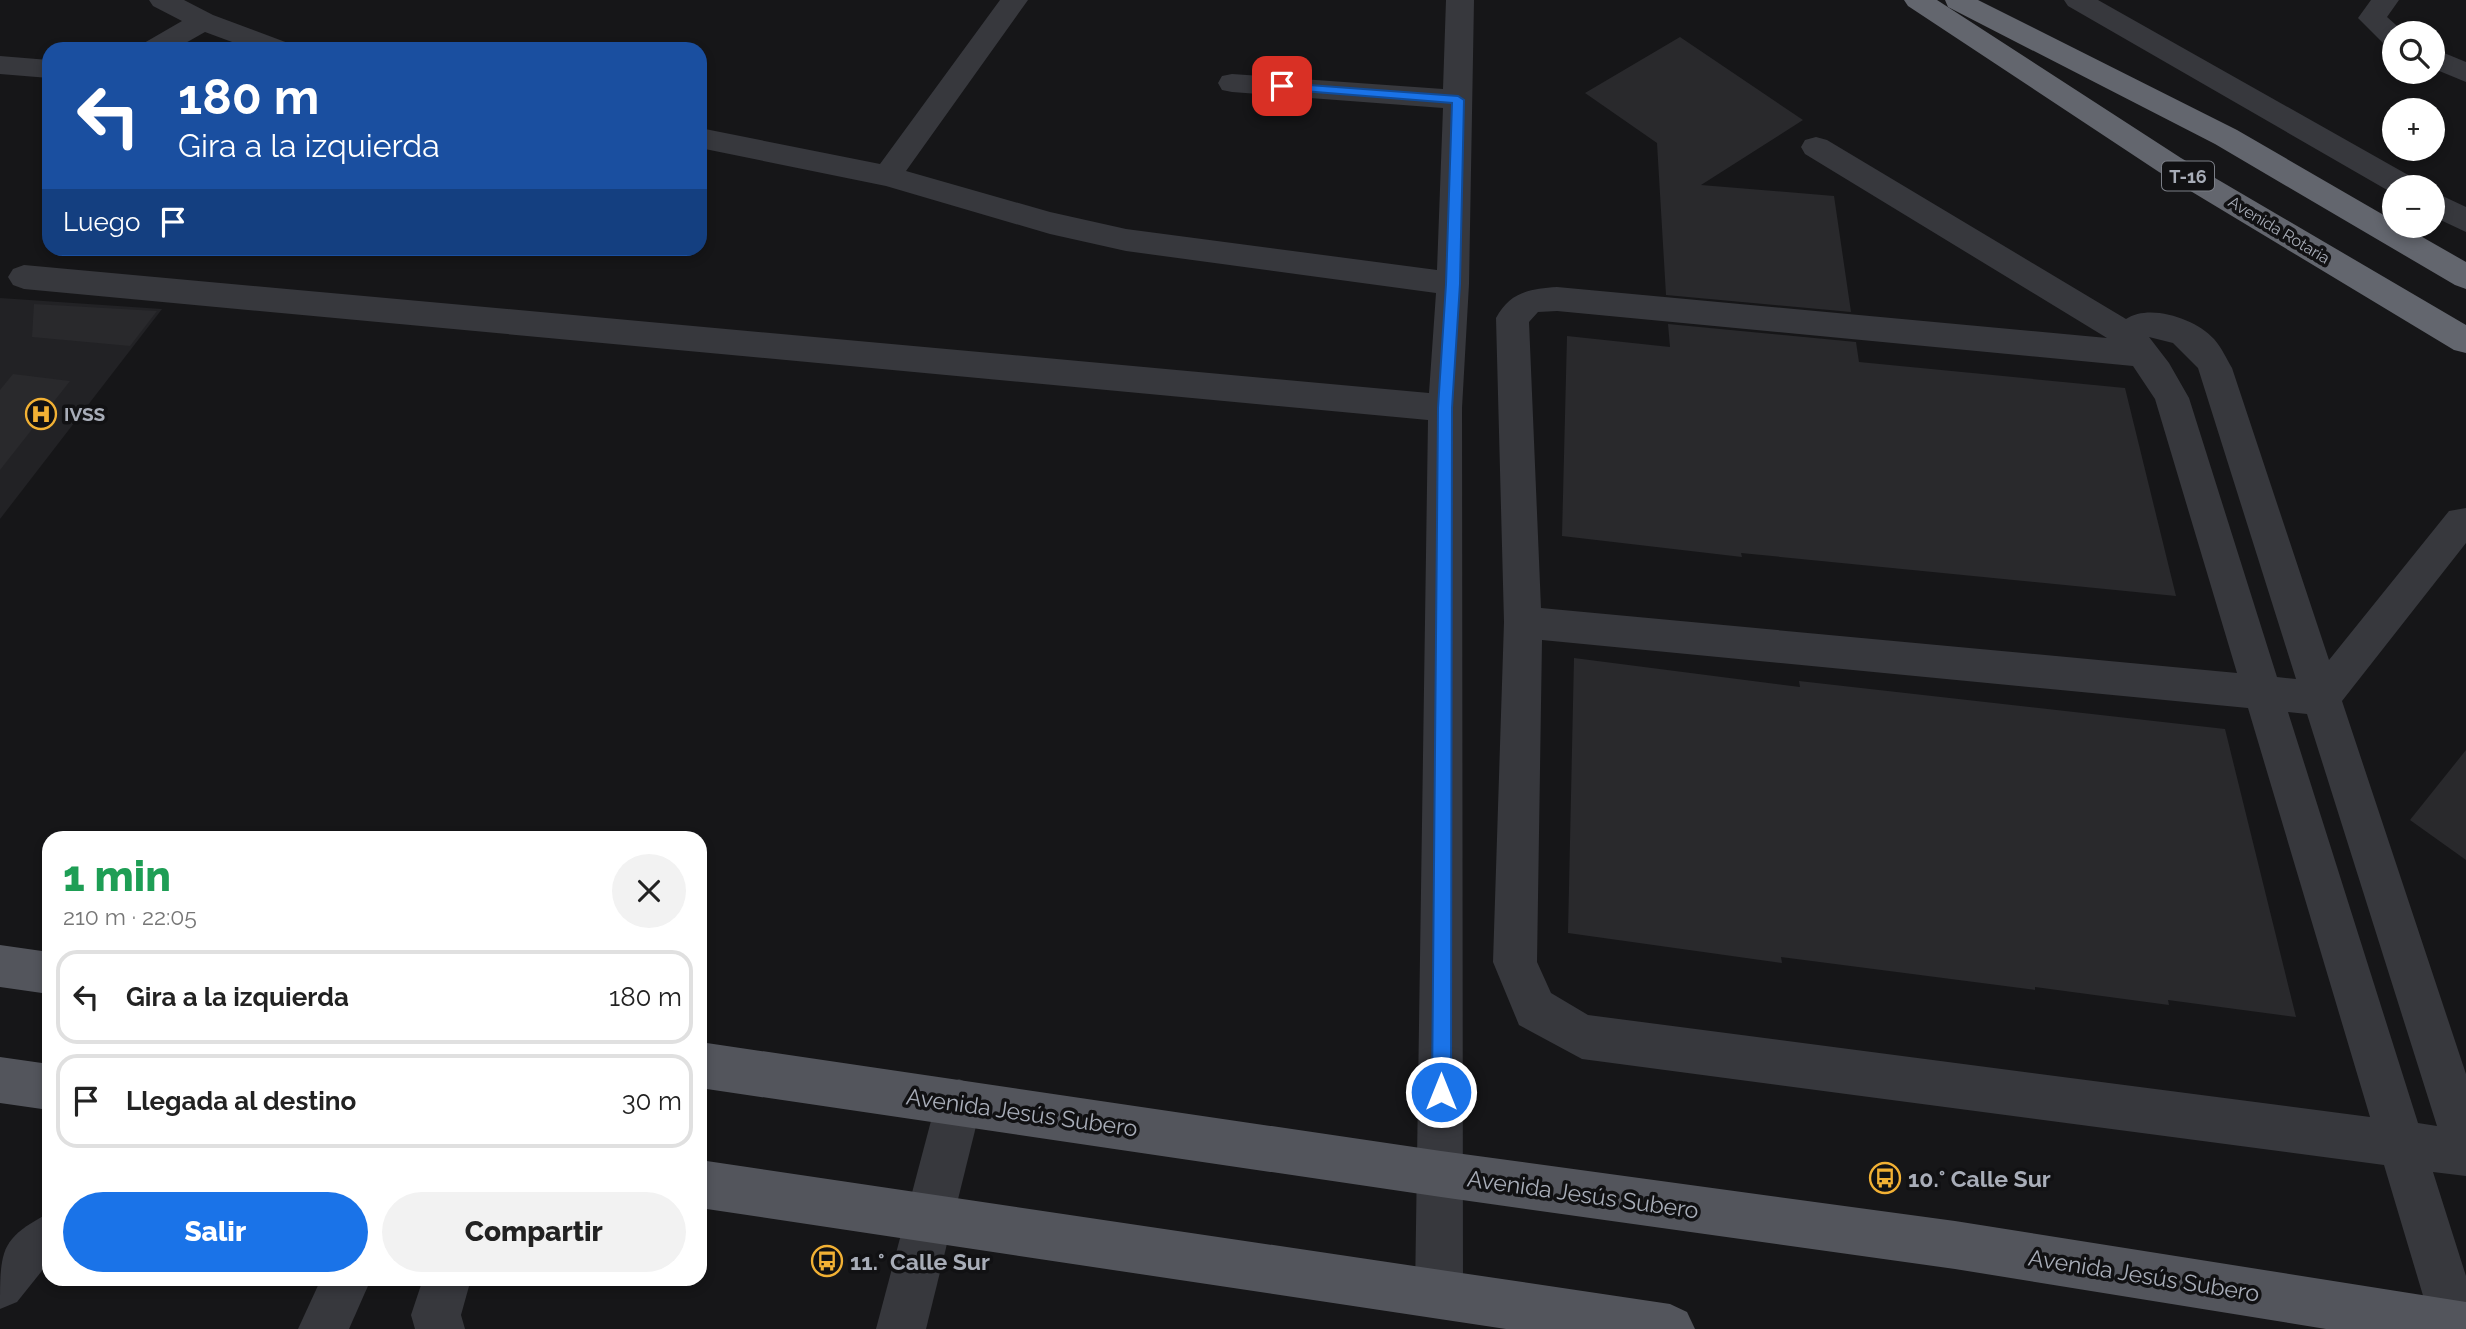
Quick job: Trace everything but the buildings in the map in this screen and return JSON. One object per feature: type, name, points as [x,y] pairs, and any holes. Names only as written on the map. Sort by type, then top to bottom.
[{"type":"highway","name":"Avenida Rotaria","points":[[1918,0],[2169,165],[2466,341]]},
{"type":"highway","name":"T-16","points":[[1956,0],[2226,136],[2466,277]]},
{"type":"main road","points":[[0,966],[42,971]]},
{"type":"main road","name":"Avenida Jesús Subero","points":[[707,1066],[1441,1174],[1955,1245],[2461,1327]]},
{"type":"main road","points":[[0,1080],[42,1086]]},
{"type":"main road","points":[[707,1185],[1670,1329]]},
{"type":"street","points":[[163,0],[203,20],[260,42]]},
{"type":"street","points":[[887,176],[1014,0]]},
{"type":"street","points":[[1439,1294],[1445,408],[1453,284],[1460,0]]},
{"type":"street","points":[[2078,0],[2385,175]]},
{"type":"street","points":[[2382,27],[2372,18],[2385,0]]},
{"type":"street","points":[[166,42],[203,20]]},
{"type":"street","points":[[2445,63],[2466,73]]},
{"type":"street","points":[[0,65],[42,68]]},
{"type":"street","points":[[1232,83],[1458,100]]},
{"type":"street","points":[[707,139],[887,176],[1050,223],[1126,240],[1453,284]]},
{"type":"street","points":[[1816,147],[2136,345],[2157,372],[2172,398],[2401,1143],[2461,1327]]},
{"type":"street","points":[[2445,209],[2466,221]]},
{"type":"street","points":[[24,276],[1445,408]]},
{"type":"street","points":[[2136,345],[1557,299],[1530,301],[1512,318],[1523,622],[1516,962],[1535,1009],[1582,1037],[2466,1153]]},
{"type":"street","points":[[2136,345],[2140,325],[2175,328],[2207,351],[2466,1144]]},
{"type":"street","points":[[2321,698],[2462,521]]},
{"type":"street","points":[[1523,622],[2321,698]]},
{"type":"street","points":[[901,1329],[959,1102]]},
{"type":"street","points":[[0,1285],[31,1245],[42,1240]]},
{"type":"street","points":[[323,1329],[344,1286]]},
{"type":"street","points":[[440,1329],[436,1315],[445,1286]]},
{"type":"shaded area","name":"IVSS","points":[[0,298],[162,309],[0,519]]},
{"type":"place","name":"IVSS","points":[[41,414]]},
{"type":"place","name":"10.° Calle Sur","points":[[1885,1178]]},
{"type":"place","name":"11.° Calle Sur","points":[[827,1261]]},
{"type":"route","points":[[1282,86],[1458,100],[1453,284],[1445,408],[1441,1092]]}]
